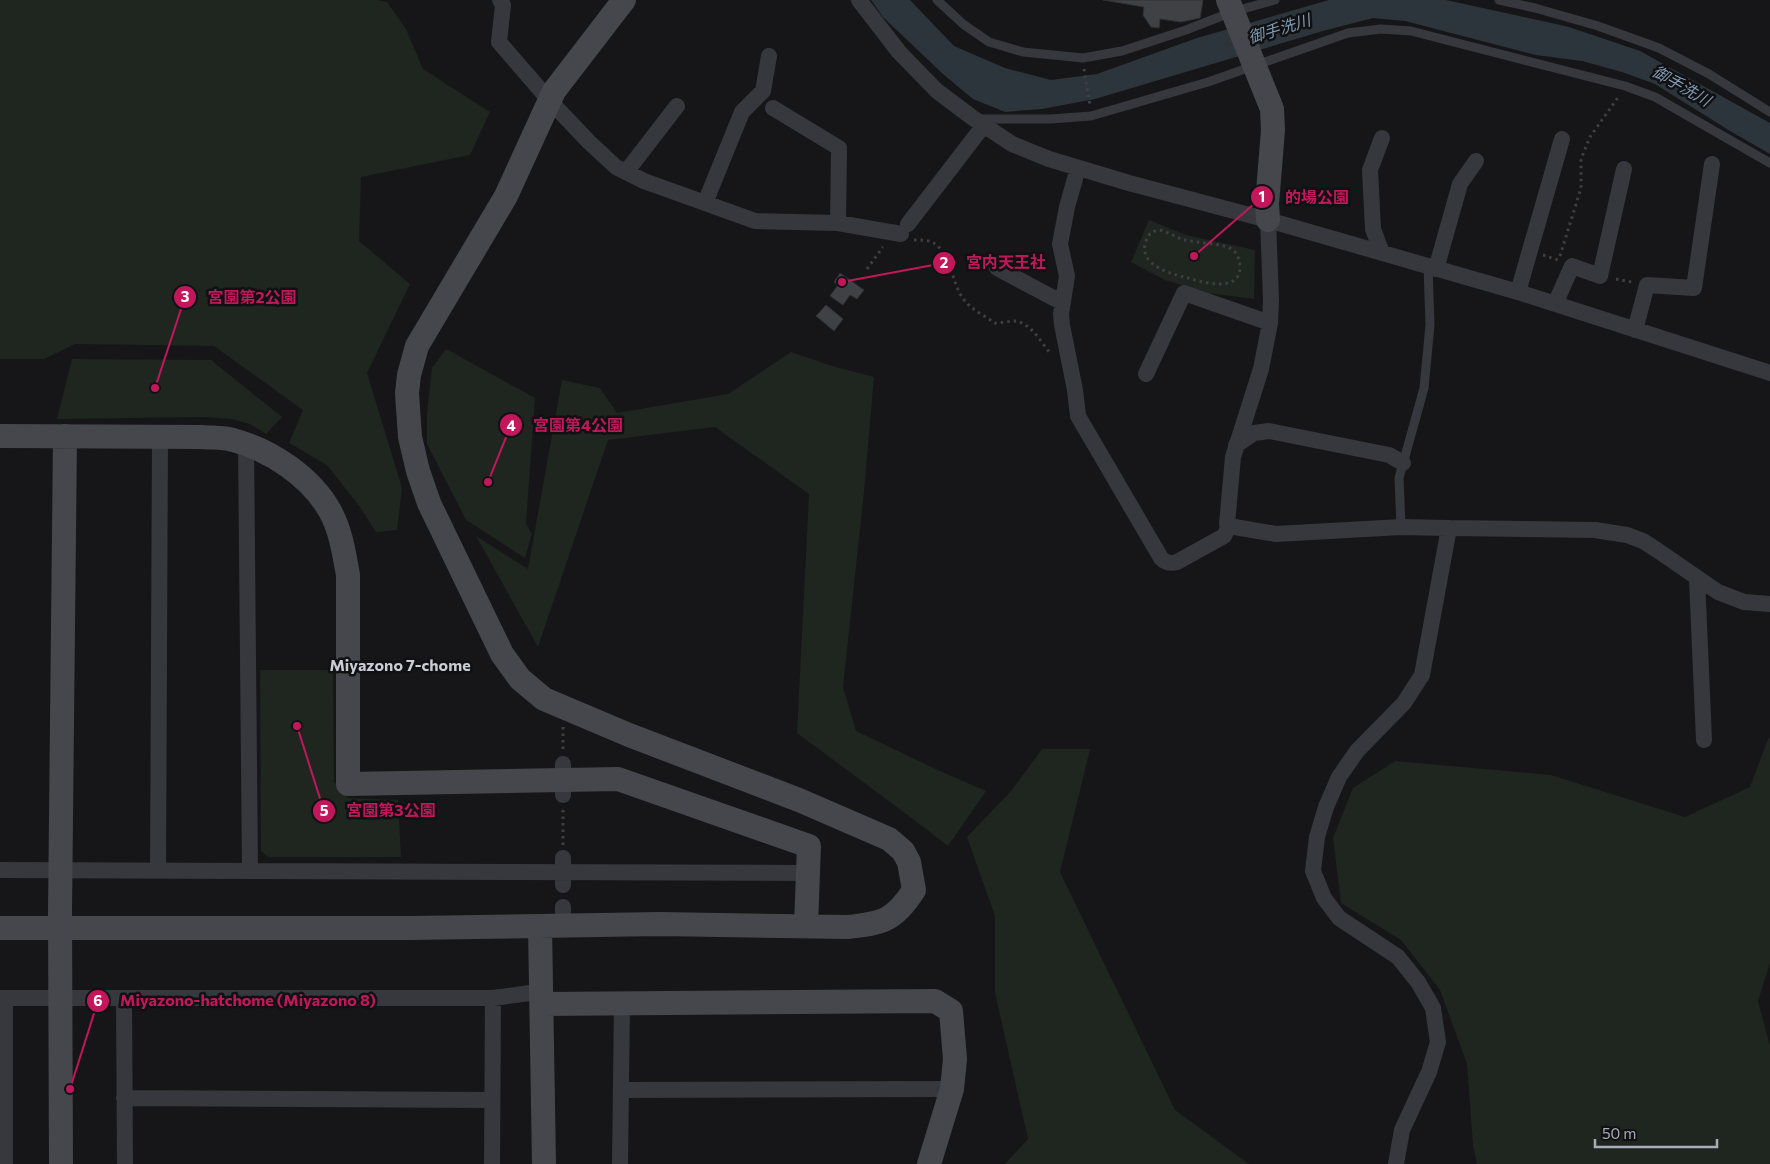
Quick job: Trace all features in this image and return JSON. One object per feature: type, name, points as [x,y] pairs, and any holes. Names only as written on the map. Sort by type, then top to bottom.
[{"type":"street","points":[[500,0],[503,4],[500,42],[550,101],[616,167],[644,181],[755,221],[904,229],[979,122]]},
{"type":"street","points":[[0,928],[412,928],[660,924],[848,927],[877,924],[893,916],[905,904],[914,890],[909,862],[903,851],[889,839],[815,806],[563,716],[520,679],[502,654],[429,503],[414,457],[410,437],[407,393],[409,375],[417,346],[506,196],[554,91],[624,0]]},
{"type":"street","points":[[859,0],[899,52],[937,91],[1012,144],[1078,168],[1518,292],[1770,373]]},
{"type":"street","points":[[1078,168],[1060,244],[1067,276],[1062,325],[1075,390],[1078,416],[1161,558],[1171,564],[1224,536],[1229,526],[1227,522],[1233,457],[1261,370],[1270,323],[1271,291],[1266,204],[1273,119],[1268,100],[1232,11]]},
{"type":"street","points":[[706,203],[742,112],[763,91],[769,56]]},
{"type":"street","points":[[626,172],[677,106]]},
{"type":"street","points":[[773,108],[839,148],[838,224]]},
{"type":"street","points":[[1382,138],[1370,170],[1373,229],[1382,253]]},
{"type":"street","points":[[1518,292],[1562,139]]},
{"type":"street","points":[[1432,268],[1460,184],[1476,161]]},
{"type":"street","points":[[1635,330],[1647,285],[1694,288],[1712,164]]},
{"type":"street","points":[[1554,304],[1572,266],[1600,276],[1624,169]]},
{"type":"street","points":[[996,268],[1063,303]]},
{"type":"street","points":[[1146,374],[1184,293],[1270,323]]},
{"type":"street","points":[[1236,445],[1254,433],[1269,431],[1389,455],[1403,463]]},
{"type":"street","points":[[0,436],[202,437],[232,439],[261,449],[312,485],[331,512],[342,541],[348,574],[348,784],[618,778],[809,846],[806,926]]},
{"type":"street","points":[[61,1164],[60,928],[65,436]]},
{"type":"street","points":[[158,871],[160,437]]},
{"type":"street","points":[[246,444],[250,871]]},
{"type":"street","points":[[1229,526],[1276,534],[1401,527],[1611,531],[1643,541],[1711,588],[1740,601],[1770,604]]},
{"type":"street","points":[[1396,1164],[1402,1130],[1429,1072],[1438,1042],[1433,1008],[1418,982],[1398,957],[1339,918],[1324,898],[1313,871],[1316,837],[1339,777],[1357,751],[1404,703],[1422,675],[1449,528]]},
{"type":"street","points":[[1697,579],[1704,740]]},
{"type":"street","points":[[0,870],[808,873]]},
{"type":"street","points":[[540,926],[536,999],[544,1164]]},
{"type":"street","points":[[5,1164],[2,1103],[2,998],[493,998],[622,1003],[935,1000],[951,1011],[955,1059],[952,1089],[929,1164]]},
{"type":"street","points":[[124,998],[124,1164]]},
{"type":"street","points":[[492,1164],[493,998]]},
{"type":"street","points":[[620,1164],[622,1003]]},
{"type":"street","points":[[621,1090],[952,1089]]},
{"type":"street","points":[[124,1098],[492,1100]]},
{"type":"lane","points":[[937,0],[963,24],[989,42],[1023,52],[1083,58],[1122,51],[1186,30],[1232,11],[1275,0]]},
{"type":"lane","points":[[1499,0],[1598,26],[1659,48],[1709,74],[1770,112]]},
{"type":"lane","points":[[979,122],[1091,116],[1208,82],[1254,64],[1348,33],[1388,30],[1411,31],[1625,86],[1654,98],[1770,163]]},
{"type":"lane","points":[[1401,527],[1399,478],[1424,388],[1430,325],[1432,268]]},
{"type":"path","points":[[1083,58],[1091,116]]},
{"type":"path","points":[[1566,278],[1555,277],[1581,188],[1581,159],[1590,137],[1625,86]]},
{"type":"path","points":[[904,229],[912,239],[931,242],[940,247],[950,266],[959,292],[972,308],[995,324],[1015,322],[1022,324],[1031,329],[1054,357],[1068,358]]},
{"type":"path","points":[[1160,230],[1184,240],[1224,247],[1230,248],[1236,254],[1240,263],[1240,271],[1237,276],[1228,282],[1209,284],[1169,273],[1150,262],[1145,254],[1144,246],[1148,236],[1153,231],[1160,230]]},
{"type":"path","points":[[867,269],[880,251]]},
{"type":"path","points":[[1600,276],[1647,285]]},
{"type":"path","points":[[563,716],[563,872]]},
{"type":"shaded area","points":[[0,0],[377,0],[387,2],[406,29],[423,69],[490,112],[470,155],[361,177],[359,241],[410,284],[367,373],[402,488],[397,530],[376,532],[360,507],[327,465],[289,443],[303,410],[214,346],[75,344],[44,359],[0,359]]},
{"type":"shaded area","points":[[1149,220],[1186,235],[1255,250],[1254,299],[1207,293],[1165,280],[1131,262]]},
{"type":"shaded area","points":[[446,349],[535,398],[526,524],[532,534],[525,558],[466,520],[427,444],[427,413],[432,368]]},
{"type":"shaded area","points":[[791,352],[832,366],[874,377],[843,687],[856,731],[986,791],[948,846],[797,733],[809,494],[715,427],[608,440],[538,647],[476,536],[528,569],[562,380],[600,388],[617,413],[728,394]]},
{"type":"shaded area","points":[[72,359],[211,360],[282,417],[266,434],[250,424],[231,419],[206,417],[57,419]]},
{"type":"shaded area","points":[[260,670],[333,670],[334,782],[348,798],[398,800],[401,857],[268,857],[261,851]]},
{"type":"shaded area","points":[[1770,738],[1770,963],[1758,1001],[1770,1046],[1770,1164],[1477,1164],[1473,1145],[1467,1064],[1440,990],[1401,940],[1341,903],[1333,838],[1353,788],[1395,761],[1551,775],[1685,817],[1750,787]]},
{"type":"shaded area","points":[[1042,749],[1090,749],[1060,872],[1175,1110],[1249,1164],[1005,1164],[1028,1139],[995,993],[995,916],[967,837],[1012,790]]},
{"type":"water","name":"御手洗川","points":[[871,0],[910,0],[954,46],[1005,68],[1051,80],[1097,74],[1197,38],[1329,0],[1446,0],[1569,27],[1640,51],[1770,123],[1770,154],[1655,84],[1622,72],[1582,61],[1536,55],[1405,21],[1373,18],[1323,31],[1095,99],[1042,109],[1005,112],[973,99],[943,74],[883,17]]},
{"type":"building","points":[[1103,0],[1203,0],[1200,18],[1181,22],[1160,19],[1159,28],[1151,27],[1143,15],[1144,7]]},
{"type":"building","points":[[840,273],[864,290],[857,299],[850,295],[843,305],[830,296],[838,285],[834,282]]},
{"type":"building","points":[[826,305],[843,319],[834,331],[816,316]]},
{"type":"place","name":"的場公園","points":[[1194,256]]},
{"type":"place","name":"宮内天王社","points":[[842,282]]},
{"type":"place","name":"宮園第2公園","points":[[155,388]]},
{"type":"place","name":"宮園第4公園","points":[[488,482]]},
{"type":"place","name":"宮園第3公園","points":[[297,726]]},
{"type":"place","name":"Miyazono-hatchome (Miyazono 8)","points":[[70,1089]]},
{"type":"district","name":"Miyazono 7-chome","points":[[400,664]]}]
